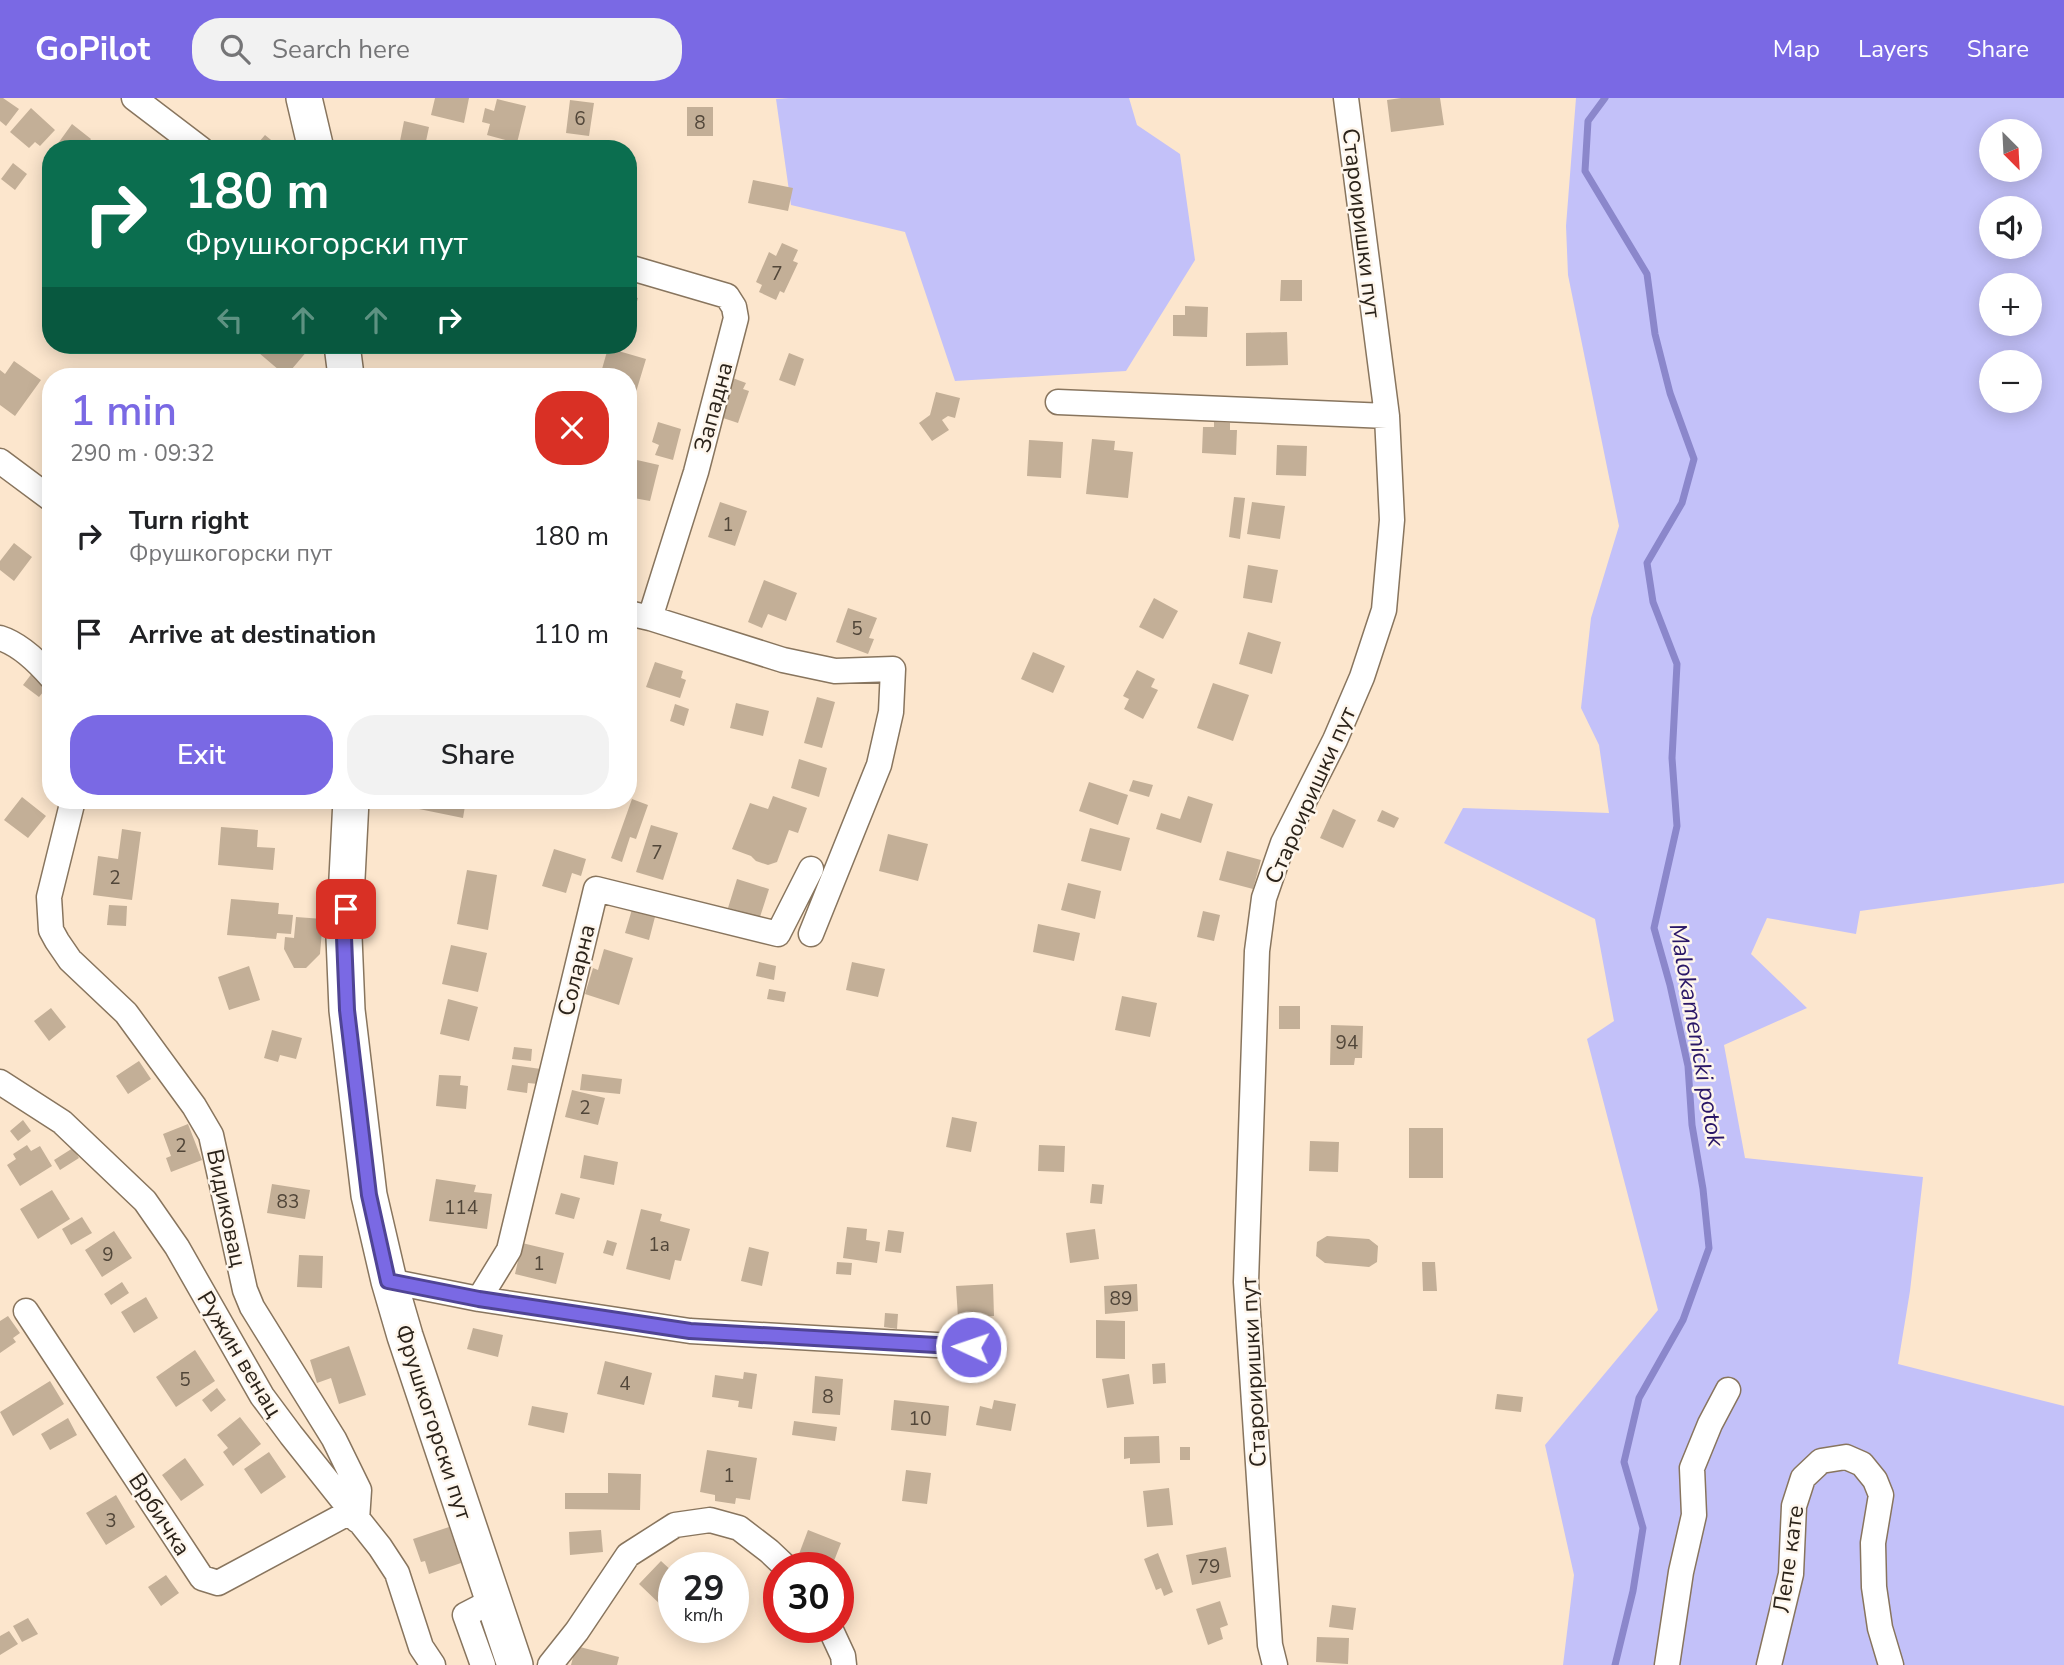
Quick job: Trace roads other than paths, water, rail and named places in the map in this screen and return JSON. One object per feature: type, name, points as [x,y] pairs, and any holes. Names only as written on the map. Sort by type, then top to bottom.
[{"type":"street","points":[[134,98],[189,140]]},
{"type":"street","name":"Староиришки пут","points":[[1275,1665],[1270,1645],[1246,1282],[1256,951],[1264,898],[1283,843],[1335,740],[1362,677],[1384,610],[1392,520],[1387,416],[1346,98]]},
{"type":"street","name":"Западна","points":[[637,270],[727,296],[734,307],[736,318],[696,472],[639,615]]},
{"type":"street","points":[[1058,402],[1387,416]]},
{"type":"street","points":[[0,461],[42,492]]},
{"type":"street","points":[[639,615],[783,660],[835,671],[893,669],[891,712],[878,765],[811,934]]},
{"type":"street","points":[[0,638],[28,655],[42,668]]},
{"type":"street","name":"Видиковац","points":[[71,809],[49,897],[51,930],[70,960],[126,1013],[194,1106],[211,1135],[245,1290],[252,1307],[334,1439],[359,1490],[354,1516]]},
{"type":"street","name":"Фрушкогорски пут","points":[[351,809],[344,937],[347,1010],[369,1195],[388,1281],[405,1336],[515,1665]]},
{"type":"street","name":"Соларна","points":[[479,1299],[509,1250],[596,889],[778,934],[811,869]]},
{"type":"street","name":"Ружин венац","points":[[0,1082],[62,1122],[145,1201],[177,1247],[262,1396],[380,1547],[397,1573],[421,1647],[433,1665]]},
{"type":"street","points":[[388,1281],[479,1299],[690,1331],[971,1347]]},
{"type":"street","name":"Врбичка","points":[[26,1311],[202,1578],[218,1583],[354,1516]]},
{"type":"street","points":[[1667,1665],[1681,1572],[1694,1515],[1692,1468],[1728,1390]]},
{"type":"street","name":"Лепе кате","points":[[1769,1665],[1791,1574],[1794,1506],[1803,1478],[1821,1461],[1846,1457],[1862,1464],[1875,1480],[1881,1495],[1873,1543],[1874,1587],[1880,1628],[1891,1665]]},
{"type":"street","points":[[551,1665],[628,1555],[675,1525],[710,1520],[739,1528],[771,1552]]},
{"type":"street","points":[[483,1665],[465,1615],[494,1600]]},
{"type":"street","points":[[837,1643],[844,1665]]},
{"type":"waterway","name":"Malokamenicki potok","points":[[1605,98],[1588,121],[1585,171],[1647,274],[1655,334],[1670,393],[1694,459],[1682,503],[1647,563],[1653,602],[1677,664],[1672,758],[1677,826],[1654,928],[1688,1066],[1692,1125],[1703,1189],[1709,1248],[1683,1320],[1639,1398],[1624,1462],[1643,1528],[1633,1591],[1615,1665]]}]
